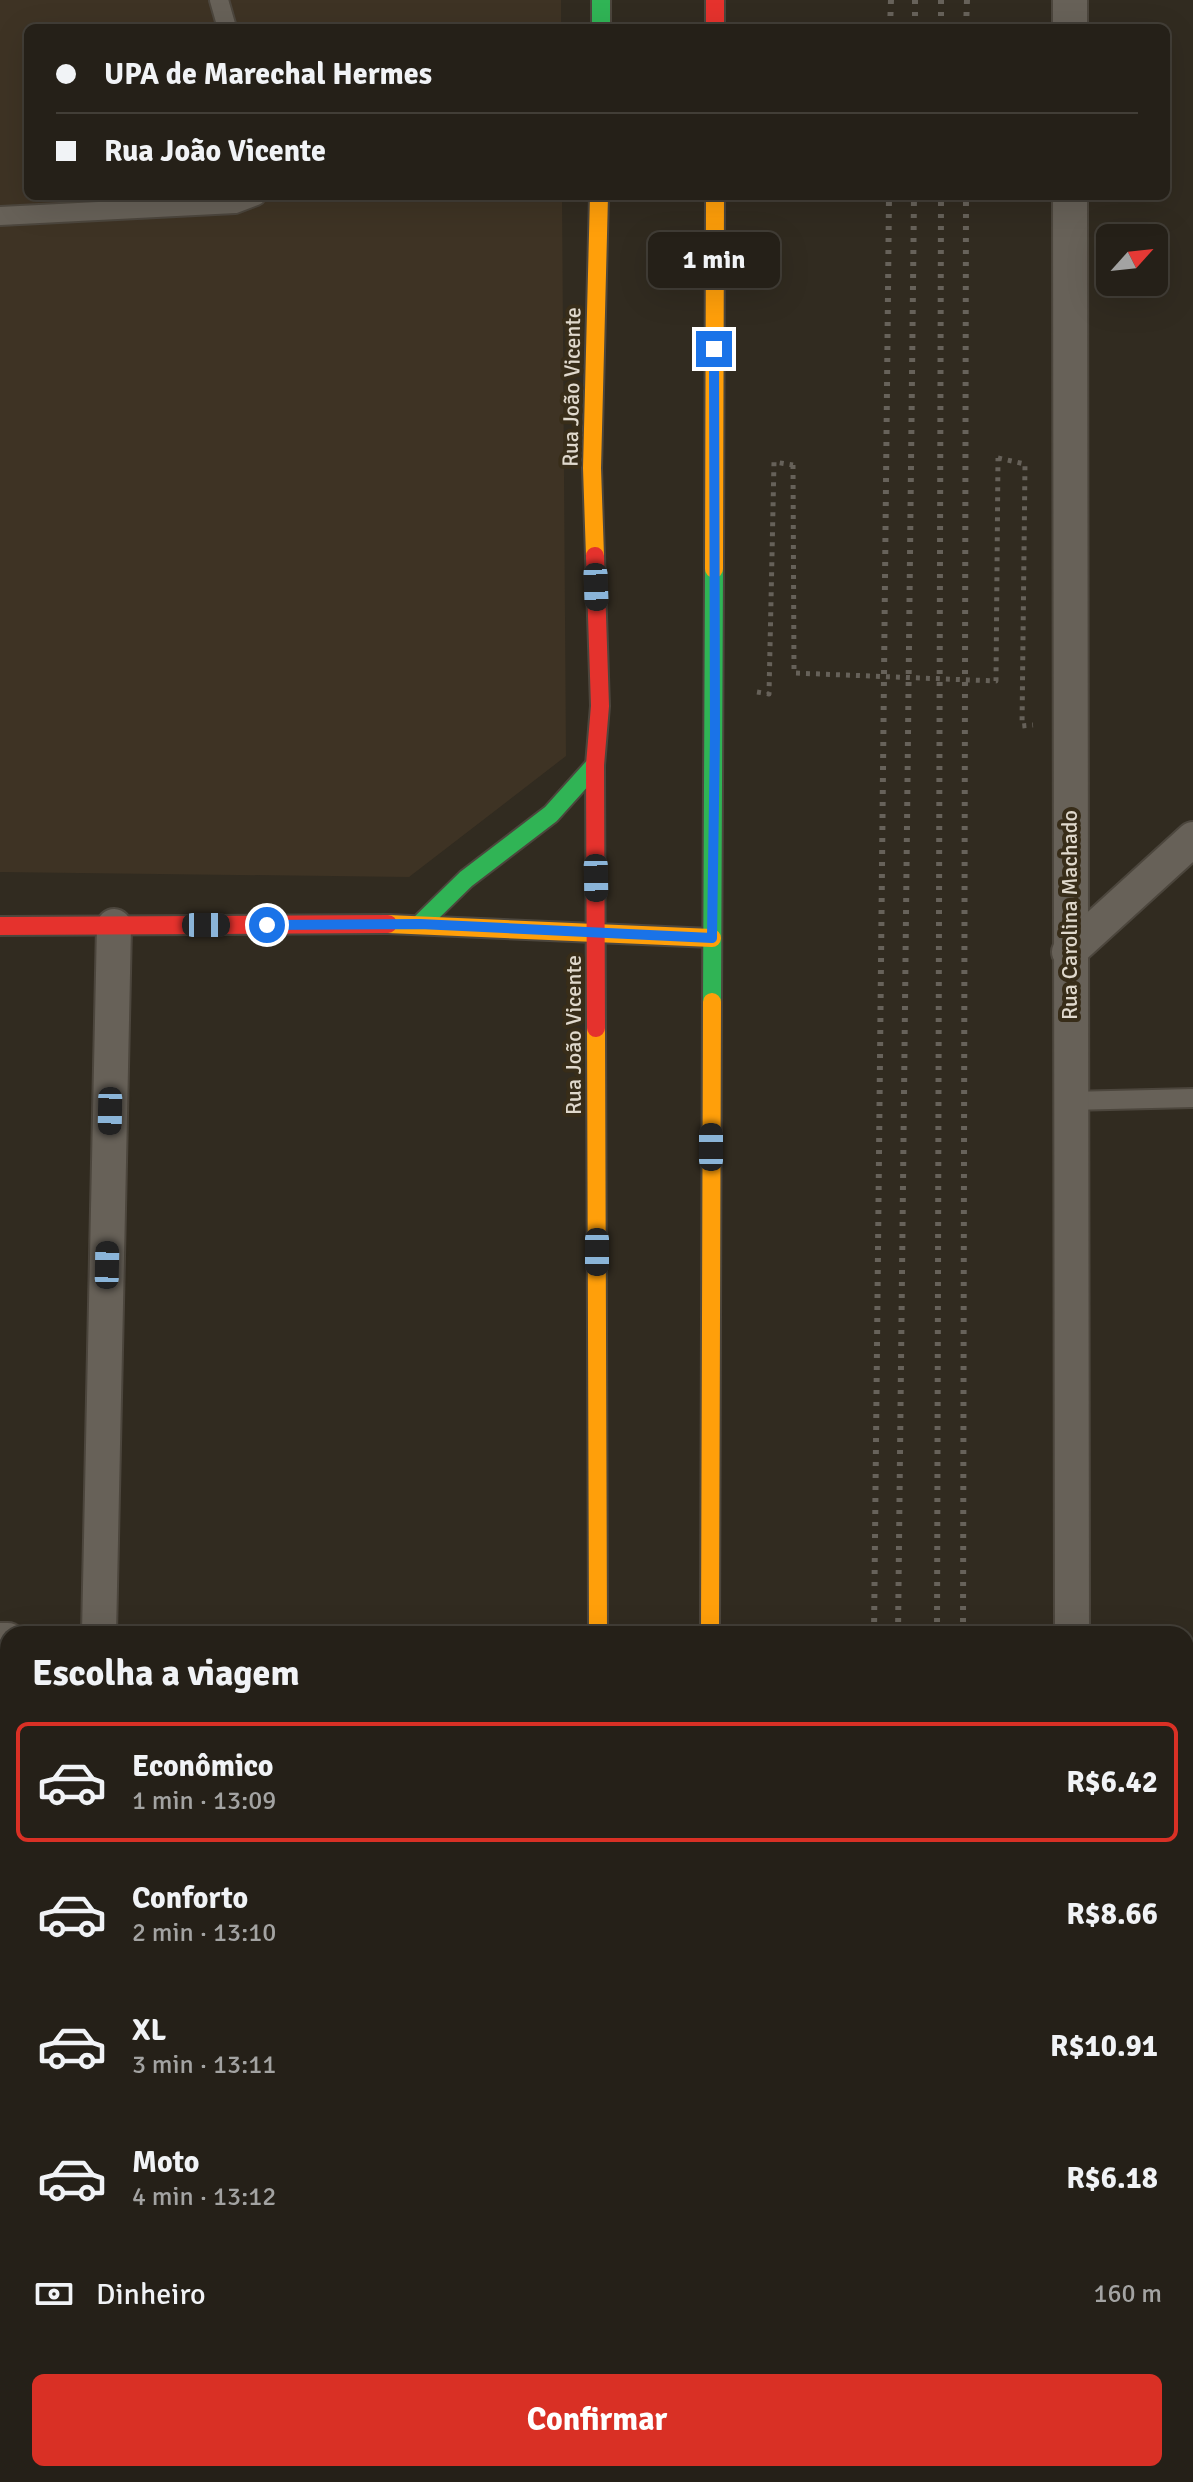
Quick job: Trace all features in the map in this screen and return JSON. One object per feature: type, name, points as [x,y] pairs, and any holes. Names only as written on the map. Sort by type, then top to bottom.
[{"type":"main road","points":[[601,0],[601,24]]},
{"type":"main road","points":[[715,0],[715,24]]},
{"type":"main road","name":"Rua João Vicente","points":[[598,1626],[595,765],[600,706],[592,468],[599,200]]},
{"type":"main road","points":[[710,1626],[715,200]]},
{"type":"main road","points":[[420,924],[466,879],[551,814],[595,765]]},
{"type":"main road","points":[[0,926],[420,924],[712,938]]},
{"type":"street","points":[[1070,0],[1070,24]]},
{"type":"street","name":"Rua Carolina Machado","points":[[1070,200],[1072,1626]]},
{"type":"street","points":[[1069,952],[1193,839]]},
{"type":"street","points":[[99,1626],[114,926]]},
{"type":"lane","points":[[219,0],[226,24]]},
{"type":"lane","points":[[0,216],[235,204],[246,200]]},
{"type":"lane","points":[[1069,1101],[1193,1098]]},
{"type":"path","points":[[714,686],[769,694],[774,462],[793,465],[794,673],[996,681],[998,458],[1025,464],[1022,726],[1070,724]]},
{"type":"shaded area","points":[[0,0],[561,0],[561,24],[24,24],[24,200],[562,200],[566,756],[409,877],[0,872]]},
{"type":"railway","points":[[890,24],[891,0]]},
{"type":"railway","points":[[915,0],[915,24]]},
{"type":"railway","points":[[941,0],[941,24]]},
{"type":"railway","points":[[966,24],[967,0]]},
{"type":"railway","points":[[874,1626],[889,200]]},
{"type":"railway","points":[[898,1626],[914,200]]},
{"type":"railway","points":[[937,1626],[941,200]]},
{"type":"railway","points":[[963,1626],[966,200]]},
{"type":"traffic: fast","points":[[601,0],[601,24]]},
{"type":"traffic: fast","points":[[712,1002],[714,569]]},
{"type":"traffic: fast","points":[[420,924],[466,879],[551,814],[595,765]]},
{"type":"traffic: slow","points":[[595,556],[592,468],[599,200]]},
{"type":"traffic: slow","points":[[714,569],[715,200]]},
{"type":"traffic: slow","points":[[388,924],[712,938]]},
{"type":"traffic: slow","points":[[710,1626],[712,1002]]},
{"type":"traffic: slow","points":[[596,1028],[598,1626]]},
{"type":"traffic: jam","points":[[715,0],[715,24]]},
{"type":"traffic: jam","points":[[595,556],[600,706],[595,765],[596,1028]]},
{"type":"traffic: jam","points":[[0,926],[388,924]]},
{"type":"route","points":[[267,925],[420,924],[712,938],[714,349]]}]
